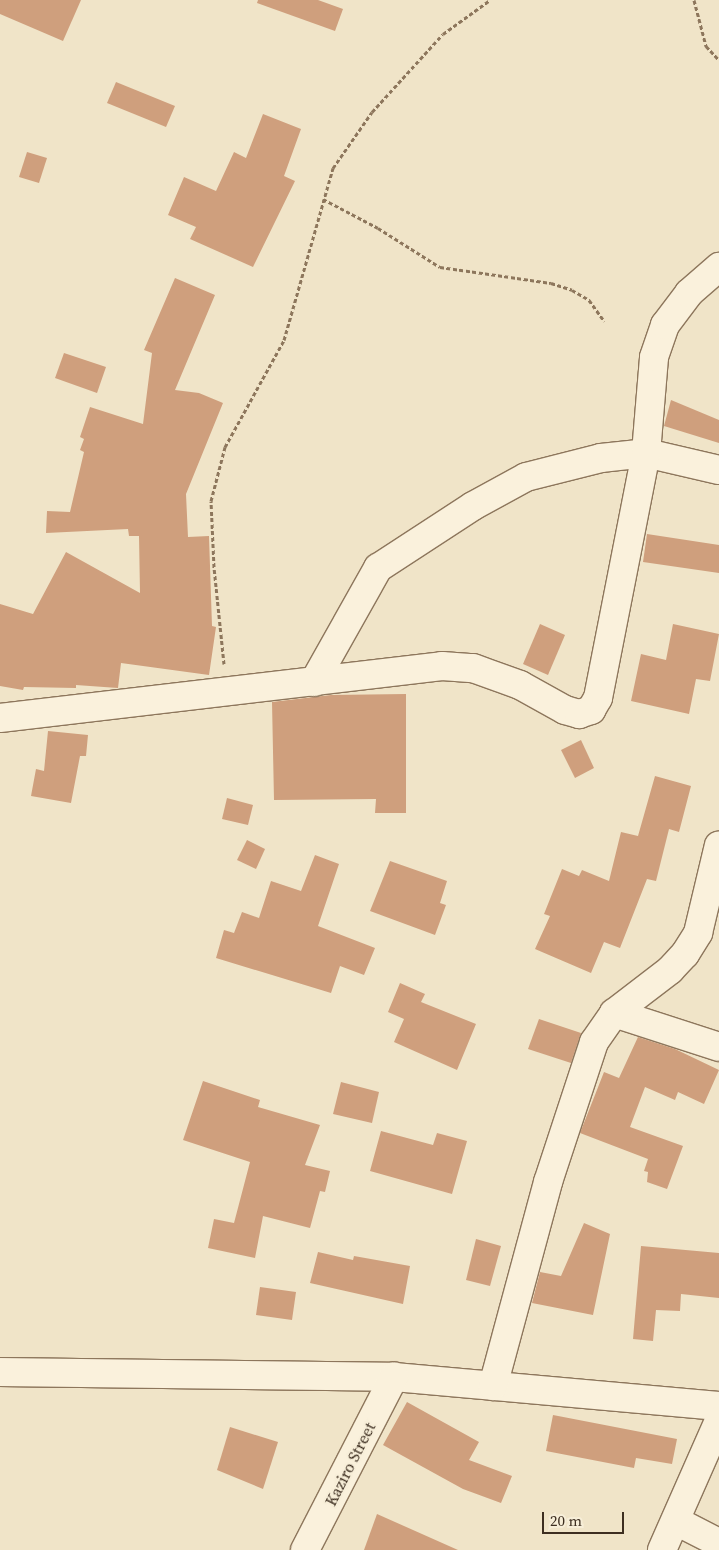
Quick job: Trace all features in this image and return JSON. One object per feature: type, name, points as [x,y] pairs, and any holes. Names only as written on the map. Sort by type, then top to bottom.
[{"type":"street","points":[[0,718],[227,689],[314,682],[442,666],[473,668],[520,685],[566,710],[579,714],[591,710],[598,698],[646,453],[654,357],[665,325],[689,293],[719,267]]},
{"type":"street","points":[[314,682],[378,568],[400,552],[526,477],[601,458],[646,453],[719,470]]},
{"type":"street","points":[[493,1386],[548,1182],[583,1069],[604,1025],[614,1013],[685,954],[702,918],[719,845]]},
{"type":"street","points":[[614,1013],[719,1047]]},
{"type":"street","points":[[0,1372],[394,1378],[719,1406]]},
{"type":"street","name":"Kaziro Street","points":[[305,1550],[394,1378]]},
{"type":"street","points":[[662,1550],[719,1422]]},
{"type":"street","points":[[676,1521],[719,1543]]},
{"type":"path","points":[[227,689],[214,567],[212,501],[226,447],[284,340],[302,286],[323,199],[333,168],[372,112],[443,34],[490,0]]},
{"type":"path","points":[[694,0],[706,46],[719,60]]},
{"type":"path","points":[[323,199],[378,228],[440,267],[558,285],[589,300],[604,321]]},
{"type":"building","points":[[0,0],[81,0],[63,41],[0,14]]},
{"type":"building","points":[[258,0],[318,0],[343,9],[335,31],[257,3]]},
{"type":"building","points":[[116,82],[175,106],[166,127],[107,103]]},
{"type":"building","points":[[263,114],[301,129],[284,176],[295,181],[253,267],[190,239],[196,227],[168,215],[184,177],[216,191],[234,152],[246,158]]},
{"type":"building","points":[[27,152],[47,158],[39,183],[19,177]]},
{"type":"building","points":[[175,278],[215,295],[175,390],[199,393],[223,403],[186,494],[188,537],[209,536],[212,626],[216,627],[209,675],[121,663],[118,688],[76,685],[76,688],[24,687],[23,690],[0,686],[0,604],[33,614],[66,552],[140,593],[139,536],[129,536],[128,529],[46,533],[47,511],[70,512],[84,452],[80,450],[84,439],[80,437],[90,407],[143,424],[152,353],[144,350]]},
{"type":"building","points":[[64,353],[106,367],[97,393],[55,378]]},
{"type":"building","points":[[671,400],[719,420],[719,443],[664,426]]},
{"type":"building","points":[[647,534],[719,545],[719,573],[643,562]]},
{"type":"building","points":[[540,624],[565,635],[548,675],[523,664]]},
{"type":"building","points":[[673,624],[719,634],[710,681],[696,679],[689,714],[631,701],[641,654],[666,660]]},
{"type":"building","points":[[406,694],[406,813],[375,813],[376,799],[274,800],[272,702],[331,695]]},
{"type":"building","points":[[48,731],[88,735],[86,756],[80,756],[71,803],[31,796],[36,769],[44,771]]},
{"type":"building","points":[[581,740],[594,768],[575,778],[561,750]]},
{"type":"building","points":[[655,776],[691,786],[679,832],[669,829],[656,881],[647,879],[620,948],[604,942],[591,973],[535,949],[550,916],[544,914],[562,869],[579,876],[582,870],[609,881],[621,832],[638,836]]},
{"type":"building","points":[[227,798],[253,805],[248,825],[222,819]]},
{"type":"building","points":[[247,840],[265,849],[256,869],[237,860]]},
{"type":"building","points":[[315,855],[339,864],[318,926],[375,948],[364,975],[340,966],[331,993],[216,958],[224,930],[234,933],[242,912],[259,918],[271,881],[301,891]]},
{"type":"building","points":[[390,861],[447,881],[440,903],[446,905],[435,935],[370,911]]},
{"type":"building","points":[[400,983],[425,994],[421,1002],[476,1024],[457,1070],[394,1042],[404,1019],[388,1012]]},
{"type":"building","points":[[539,1019],[581,1033],[571,1063],[528,1049]]},
{"type":"building","points":[[638,1037],[675,1049],[719,1070],[704,1104],[678,1092],[675,1100],[645,1087],[630,1127],[683,1146],[667,1189],[647,1182],[648,1172],[644,1171],[648,1159],[580,1133],[604,1072],[619,1078]]},
{"type":"building","points":[[203,1081],[260,1100],[258,1107],[320,1125],[305,1165],[330,1171],[325,1192],[320,1191],[310,1228],[263,1216],[255,1258],[208,1248],[214,1219],[234,1223],[250,1162],[183,1140]]},
{"type":"building","points":[[341,1082],[379,1092],[372,1123],[333,1114]]},
{"type":"building","points":[[381,1131],[433,1145],[437,1133],[467,1141],[452,1194],[370,1171]]},
{"type":"building","points":[[584,1223],[610,1234],[593,1315],[532,1303],[540,1272],[561,1276]]},
{"type":"building","points":[[476,1239],[501,1246],[490,1286],[466,1280]]},
{"type":"building","points":[[641,1246],[719,1253],[719,1298],[681,1294],[680,1311],[656,1310],[653,1341],[633,1339]]},
{"type":"building","points":[[318,1252],[353,1260],[354,1256],[410,1266],[403,1304],[310,1283]]},
{"type":"building","points":[[260,1287],[296,1292],[292,1320],[256,1315]]},
{"type":"building","points":[[407,1402],[479,1442],[469,1460],[512,1476],[501,1503],[463,1489],[383,1445]]},
{"type":"building","points":[[553,1415],[677,1439],[672,1464],[636,1458],[634,1468],[546,1451]]},
{"type":"building","points":[[230,1427],[278,1442],[263,1489],[217,1470]]},
{"type":"building","points":[[377,1514],[458,1550],[364,1550]]}]
